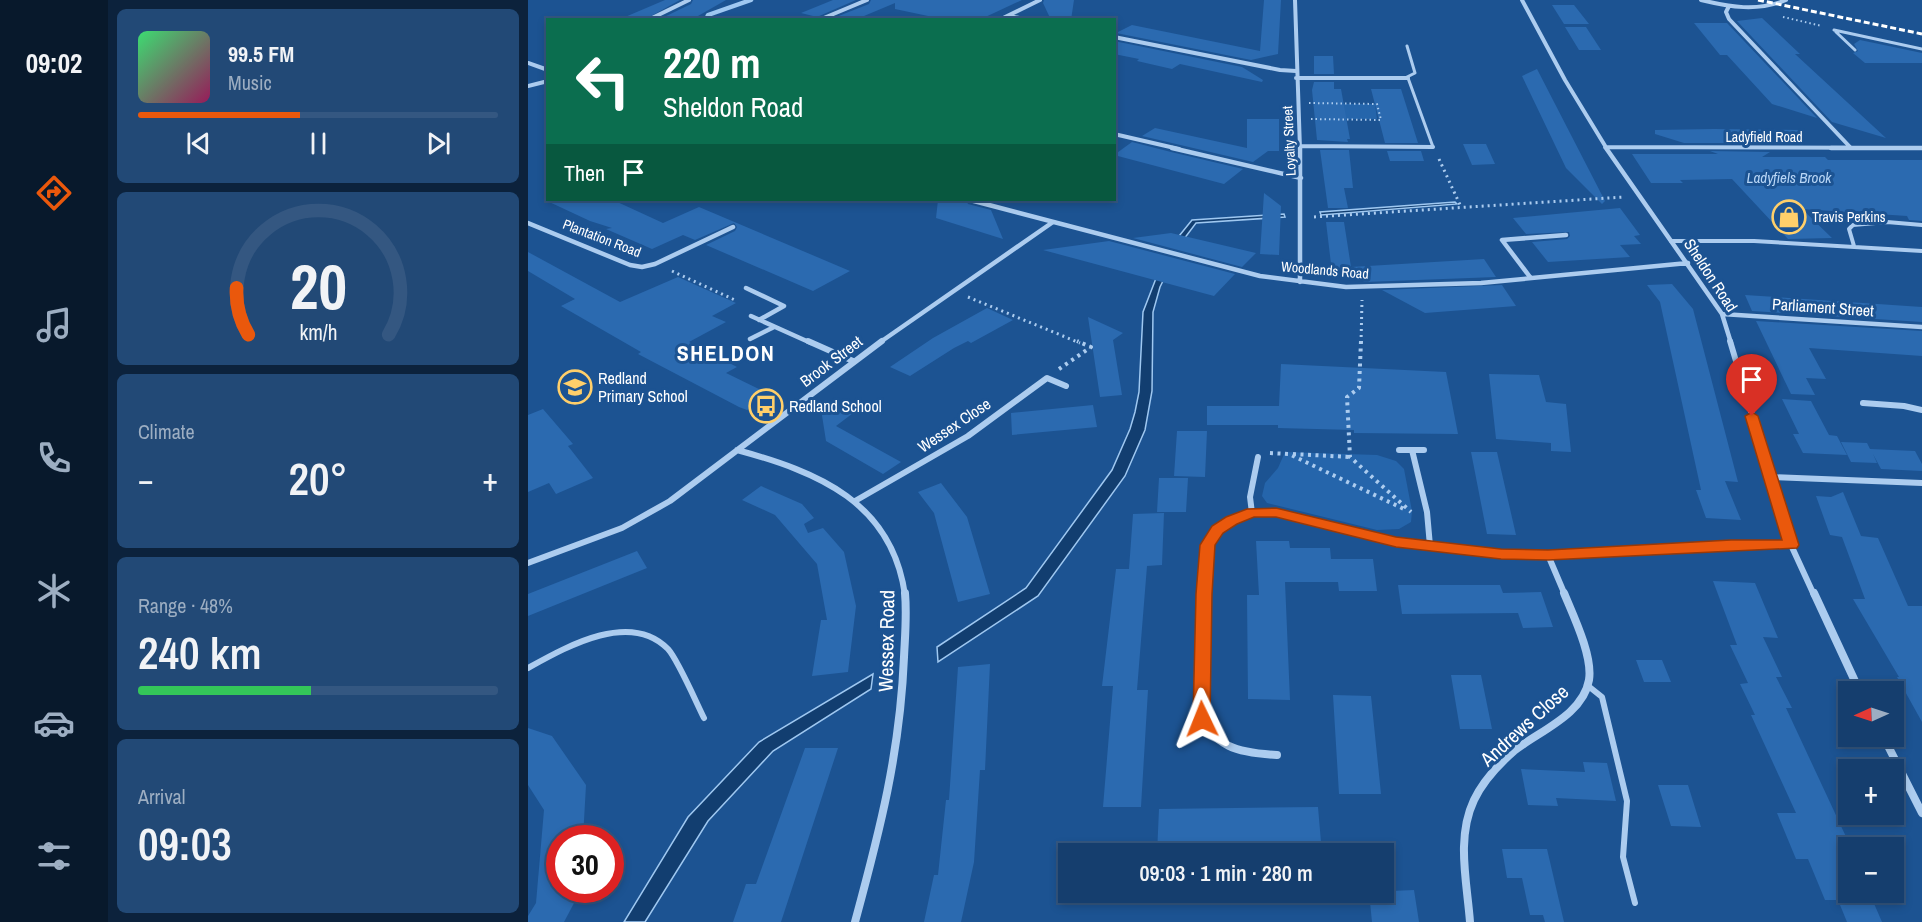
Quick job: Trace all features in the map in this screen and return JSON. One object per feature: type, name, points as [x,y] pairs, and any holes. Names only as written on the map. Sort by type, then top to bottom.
[{"type":"street","points":[[652,18],[689,0]]},
{"type":"street","points":[[824,18],[867,0]]},
{"type":"street","points":[[1003,18],[1040,0]]},
{"type":"street","name":"Loyalty Street","points":[[1295,0],[1301,178],[1300,282]]},
{"type":"street","name":"Sheldon Road","points":[[1522,0],[1605,147],[1722,314],[1791,545],[1855,681]]},
{"type":"street","points":[[1701,0],[1729,6],[1761,8],[1774,6],[1786,0]]},
{"type":"street","points":[[1729,6],[1726,12],[1729,19],[1850,147]]},
{"type":"street","points":[[1008,15],[1021,18]]},
{"type":"street","points":[[1116,37],[1280,70],[1296,71]]},
{"type":"street","points":[[528,63],[546,69]]},
{"type":"street","points":[[1296,78],[1407,78]]},
{"type":"street","points":[[528,86],[546,82]]},
{"type":"street","points":[[1116,134],[1301,178]]},
{"type":"street","points":[[1300,146],[1433,147]]},
{"type":"street","name":"Ladyfield Road","points":[[1605,147],[1922,148]]},
{"type":"street","name":"Woodlands Road","points":[[974,201],[1238,271],[1300,282],[1362,287],[1431,286],[1688,263]]},
{"type":"street","name":"Brook Street","points":[[528,563],[637,521],[670,501],[853,361],[1053,222]]},
{"type":"street","name":"Plantation Road","points":[[528,223],[630,265],[642,267],[655,264],[733,227]]},
{"type":"street","points":[[1530,277],[1502,240],[1566,235]]},
{"type":"street","points":[[746,288],[784,306],[759,320]]},
{"type":"street","name":"Parliament Street","points":[[1722,314],[1922,327]]},
{"type":"street","points":[[751,316],[853,361]]},
{"type":"street","points":[[750,339],[774,327]]},
{"type":"street","points":[[1047,378],[1066,386]]},
{"type":"street","name":"Wessex Close","points":[[855,501],[968,436],[1047,378]]},
{"type":"street","points":[[1863,403],[1904,406],[1922,410]]},
{"type":"street","name":"Wessex Road","points":[[736,450],[810,474],[855,501],[874,521],[890,544],[903,576],[906,595],[902,696],[895,755],[855,922]]},
{"type":"street","points":[[1399,450],[1424,450]]},
{"type":"street","points":[[1412,450],[1427,512],[1430,546]]},
{"type":"street","points":[[1252,513],[1251,487],[1258,458]]},
{"type":"street","points":[[1770,477],[1922,483]]},
{"type":"street","points":[[1277,755],[1247,753],[1224,746],[1206,728],[1200,709],[1208,545],[1217,530],[1225,524],[1252,513],[1282,514],[1389,540],[1501,554],[1548,555],[1731,545],[1791,545]]},
{"type":"street","name":"Andrews Close","points":[[1470,922],[1463,858],[1466,826],[1474,798],[1501,762],[1564,715],[1582,696],[1587,685],[1589,670],[1585,651],[1548,555]]},
{"type":"street","points":[[1889,747],[1922,813]]},
{"type":"lane","points":[[1834,30],[1922,49]]},
{"type":"lane","points":[[1834,30],[1855,50]]},
{"type":"lane","points":[[1407,46],[1415,73],[1407,78],[1433,147]]},
{"type":"lane","points":[[1854,246],[1850,229],[1853,225],[1887,222],[1922,225]]},
{"type":"lane","points":[[1671,241],[1754,241],[1922,251]]},
{"type":"lane","points":[[528,668],[588,640],[623,633],[641,634],[662,642],[669,650],[704,718]]},
{"type":"lane","points":[[1587,685],[1602,697],[1627,801],[1623,857],[1635,903]]},
{"type":"path","points":[[1779,16],[1834,30]]},
{"type":"path","points":[[1298,103],[1377,104],[1381,120],[1298,119]]},
{"type":"path","points":[[1433,147],[1461,207]]},
{"type":"path","points":[[1301,218],[1638,196]]},
{"type":"path","points":[[655,264],[753,308],[751,316]]},
{"type":"path","points":[[1350,457],[1347,397],[1359,388],[1362,287]]},
{"type":"path","points":[[954,291],[1091,346],[1047,378]]},
{"type":"path","points":[[1269,453],[1350,457],[1411,512]]},
{"type":"path","points":[[1289,454],[1411,512],[1427,512]]},
{"type":"shaded area","points":[[1316,104],[1375,104],[1377,119],[1317,119]]},
{"type":"shaded area","points":[[1455,202],[1457,204],[1321,215],[1320,212]]},
{"type":"shaded area","points":[[1284,214],[1285,217],[1196,223],[1178,247],[1171,246],[1192,220]]},
{"type":"shaded area","points":[[1160,268],[1169,269],[1160,287],[1153,312],[1152,391],[1145,430],[1125,476],[1038,596],[938,662],[937,647],[1026,588],[1112,470],[1135,412],[1139,392],[1143,312]]},
{"type":"shaded area","points":[[1285,452],[1377,455],[1396,461],[1404,469],[1412,511],[1411,522],[1399,529],[1377,530],[1267,503],[1262,496],[1265,483],[1278,468]]},
{"type":"shaded area","points":[[873,674],[871,689],[773,751],[708,821],[645,922],[624,922],[688,817],[759,742]]},
{"type":"building","points":[[665,0],[680,0],[648,18],[623,18]]},
{"type":"building","points":[[693,0],[726,0],[694,18],[662,18],[691,4]]},
{"type":"building","points":[[833,0],[856,0],[817,17],[801,13]]},
{"type":"building","points":[[871,0],[1022,0],[983,18],[938,18],[895,9],[895,3],[864,16],[864,18],[834,18],[869,4]]},
{"type":"building","points":[[1044,0],[1074,0],[1071,18],[1050,18],[1043,3]]},
{"type":"building","points":[[1264,0],[1281,0],[1278,54],[1251,60],[1116,33],[1132,25],[1260,51]]},
{"type":"building","points":[[1552,5],[1574,5],[1589,24],[1564,24]]},
{"type":"building","points":[[1762,18],[1800,54],[1795,54],[1886,138],[1832,122],[1737,21]]},
{"type":"building","points":[[1694,23],[1727,23],[1817,118],[1772,104],[1727,55],[1720,55]]},
{"type":"building","points":[[1565,27],[1586,27],[1601,50],[1579,50]]},
{"type":"building","points":[[1860,40],[1922,53],[1922,63],[1865,63],[1853,53],[1858,51],[1854,44]]},
{"type":"building","points":[[1116,41],[1242,67],[1263,80],[1262,82],[1180,64],[1172,69],[1137,61],[1139,59],[1116,54]]},
{"type":"building","points":[[1314,56],[1333,56],[1334,74],[1314,74]]},
{"type":"building","points":[[1537,69],[1605,201],[1602,204],[1566,168],[1522,76]]},
{"type":"building","points":[[1314,82],[1334,82],[1334,89],[1341,89],[1350,139],[1347,139],[1348,142],[1317,140],[1312,90]]},
{"type":"building","points":[[1371,89],[1401,89],[1418,143],[1385,143]]},
{"type":"building","points":[[1247,119],[1279,119],[1279,151],[1268,151],[1253,162],[1142,136],[1155,128],[1247,148]]},
{"type":"building","points":[[1655,130],[1803,130],[1783,143],[1684,143],[1655,134]]},
{"type":"building","points":[[1132,142],[1243,169],[1224,184],[1116,156]]},
{"type":"building","points":[[1463,144],[1486,144],[1495,164],[1472,165]]},
{"type":"building","points":[[1320,150],[1349,150],[1353,188],[1344,188],[1348,208],[1328,208]]},
{"type":"building","points":[[1387,151],[1421,151],[1424,161],[1390,161]]},
{"type":"building","points":[[1710,151],[1770,152],[1762,157],[1825,157],[1828,160],[1922,160],[1922,221],[1909,220],[1907,216],[1802,209],[1832,238],[1788,239],[1732,179],[1651,183],[1632,154],[1718,154]]},
{"type":"building","points":[[1264,193],[1281,206],[1279,255],[1260,254]]},
{"type":"building","points":[[547,201],[615,201],[663,223],[699,207],[850,271],[813,291],[706,245],[735,231],[737,227],[734,223],[695,240],[683,235],[652,249],[606,229],[612,228],[590,221]]},
{"type":"building","points":[[938,201],[966,201],[968,204],[991,210],[1003,239],[936,218]]},
{"type":"building","points":[[1620,208],[1640,235],[1634,236],[1641,244],[1620,245],[1630,257],[1548,262],[1532,242],[1567,239],[1570,236],[1569,232],[1526,234],[1513,218]]},
{"type":"building","points":[[1326,222],[1344,222],[1351,267],[1484,259],[1496,277],[1365,282],[1331,264]]},
{"type":"building","points":[[1171,233],[1256,253],[1242,267],[1133,238]]},
{"type":"building","points":[[1109,241],[1235,274],[1214,296],[1043,250]]},
{"type":"building","points":[[528,252],[620,302],[678,277],[736,303],[712,316],[726,322],[689,342],[737,367],[726,373],[771,395],[747,410],[638,354],[641,352],[561,306],[575,299],[528,271]]},
{"type":"building","points":[[1672,284],[1693,309],[1738,482],[1725,481],[1741,520],[1706,518],[1696,490],[1701,490],[1660,302],[1647,285]]},
{"type":"building","points":[[1502,285],[1516,306],[1425,313],[1382,290]]},
{"type":"building","points":[[1745,295],[1922,307],[1922,322],[1752,311]]},
{"type":"building","points":[[987,308],[1013,320],[971,343],[968,341],[954,348],[910,376],[890,367],[933,338]]},
{"type":"building","points":[[1088,317],[1123,333],[1113,340],[1122,395],[1100,397]]},
{"type":"building","points":[[1756,321],[1922,331],[1922,356],[1809,348],[1826,379],[1806,378],[1815,395],[1791,394]]},
{"type":"building","points":[[1281,364],[1446,372],[1458,434],[1354,433],[1354,430],[1278,428],[1278,425],[1207,425],[1207,406],[1279,406]]},
{"type":"building","points":[[1489,374],[1539,375],[1546,402],[1566,404],[1571,452],[1551,451],[1551,443],[1496,439]]},
{"type":"building","points":[[1782,399],[1811,401],[1829,435],[1837,436],[1847,455],[1803,453],[1793,434],[1799,434]]},
{"type":"building","points":[[869,401],[836,426],[901,462],[883,474],[826,441],[821,409]]},
{"type":"building","points":[[1093,405],[1097,427],[1012,435],[1011,413]]},
{"type":"building","points":[[543,409],[573,444],[568,446],[593,478],[556,494],[549,483],[528,492],[528,415]]},
{"type":"building","points":[[1177,431],[1207,431],[1205,477],[1174,476]]},
{"type":"building","points":[[1841,442],[1867,443],[1870,449],[1915,451],[1922,464],[1922,471],[1881,469],[1873,454],[1877,463],[1851,462]]},
{"type":"building","points":[[1471,452],[1497,452],[1516,535],[1487,534]]},
{"type":"building","points":[[1159,478],[1188,478],[1186,512],[1157,512]]},
{"type":"building","points":[[941,483],[967,517],[990,594],[958,602],[934,513],[918,492]]},
{"type":"building","points":[[761,486],[802,504],[814,518],[804,524],[808,533],[823,528],[844,552],[856,606],[848,672],[812,676],[821,620],[827,620],[817,564],[775,515],[742,500]]},
{"type":"building","points":[[1843,492],[1861,536],[1878,538],[1908,606],[1922,606],[1922,722],[1904,690],[1904,681],[1899,681],[1853,599],[1865,599],[1842,537],[1830,535],[1816,496],[1831,497]]},
{"type":"building","points":[[1164,513],[1162,565],[1147,566],[1137,690],[1148,690],[1141,807],[1103,807],[1113,686],[1102,686],[1116,569],[1129,569],[1133,514]]},
{"type":"building","points":[[1256,541],[1289,541],[1290,548],[1330,548],[1331,559],[1373,559],[1377,591],[1339,591],[1338,582],[1285,582],[1290,700],[1248,699],[1247,595],[1259,595]]},
{"type":"building","points":[[637,551],[647,568],[528,616],[528,594]]},
{"type":"building","points":[[1713,581],[1755,583],[1778,638],[1763,637],[1782,677],[1776,677],[1792,708],[1786,708],[1838,820],[1838,825],[1841,825],[1846,837],[1838,837],[1838,900],[1825,900],[1808,859],[1796,859],[1777,813],[1796,813],[1751,715],[1755,715],[1740,684],[1748,683],[1730,645],[1737,645]]},
{"type":"building","points":[[1398,585],[1500,585],[1503,593],[1541,592],[1553,627],[1523,628],[1518,613],[1402,614]]},
{"type":"building","points":[[1636,660],[1662,660],[1671,682],[1644,682]]},
{"type":"building","points":[[990,664],[985,770],[980,770],[974,862],[961,922],[924,922],[934,875],[938,875],[946,800],[949,800],[958,667]]},
{"type":"building","points":[[1451,675],[1481,675],[1492,729],[1460,729]]},
{"type":"building","points":[[1333,695],[1371,696],[1381,794],[1339,794]]},
{"type":"building","points":[[528,728],[552,736],[586,785],[584,825],[546,825],[546,903],[574,903],[564,922],[528,922],[528,916],[536,903],[544,810],[528,785]]},
{"type":"building","points":[[805,748],[838,748],[781,922],[733,922],[746,884],[756,884]]},
{"type":"building","points":[[1583,762],[1607,763],[1616,801],[1556,798],[1558,806],[1528,805],[1521,769],[1585,772]]},
{"type":"building","points":[[1658,785],[1688,785],[1701,827],[1671,826]]},
{"type":"building","points":[[1318,807],[1321,843],[1157,843],[1159,809]]},
{"type":"building","points":[[1502,849],[1547,849],[1564,922],[1545,922],[1543,915],[1530,915],[1522,878],[1507,878]]},
{"type":"building","points":[[1414,890],[1419,922],[1372,922],[1370,903],[1394,903],[1394,891]]},
{"type":"building","points":[[1839,903],[1874,903],[1882,922],[1847,922]]},
{"type":"waterway","points":[[707,18],[708,15],[751,0]]},
{"type":"railway","points":[[1758,0],[1922,34]]},
{"type":"place","name":"Travis Perkins","points":[[1789,217]]},
{"type":"place","name":"Redland Primary School","points":[[575,387]]},
{"type":"place","name":"Redland School","points":[[766,406]]},
{"type":"district","name":"SHELDON","points":[[726,353]]},
{"type":"route","points":[[1202,719],[1200,709],[1206,555],[1212,536],[1232,520],[1252,513],[1276,513],[1396,542],[1501,554],[1548,555],[1731,545],[1791,545],[1752,416]]},
{"type":"water label","name":"Ladyfiels Brook","points":[[1789,177]]}]
